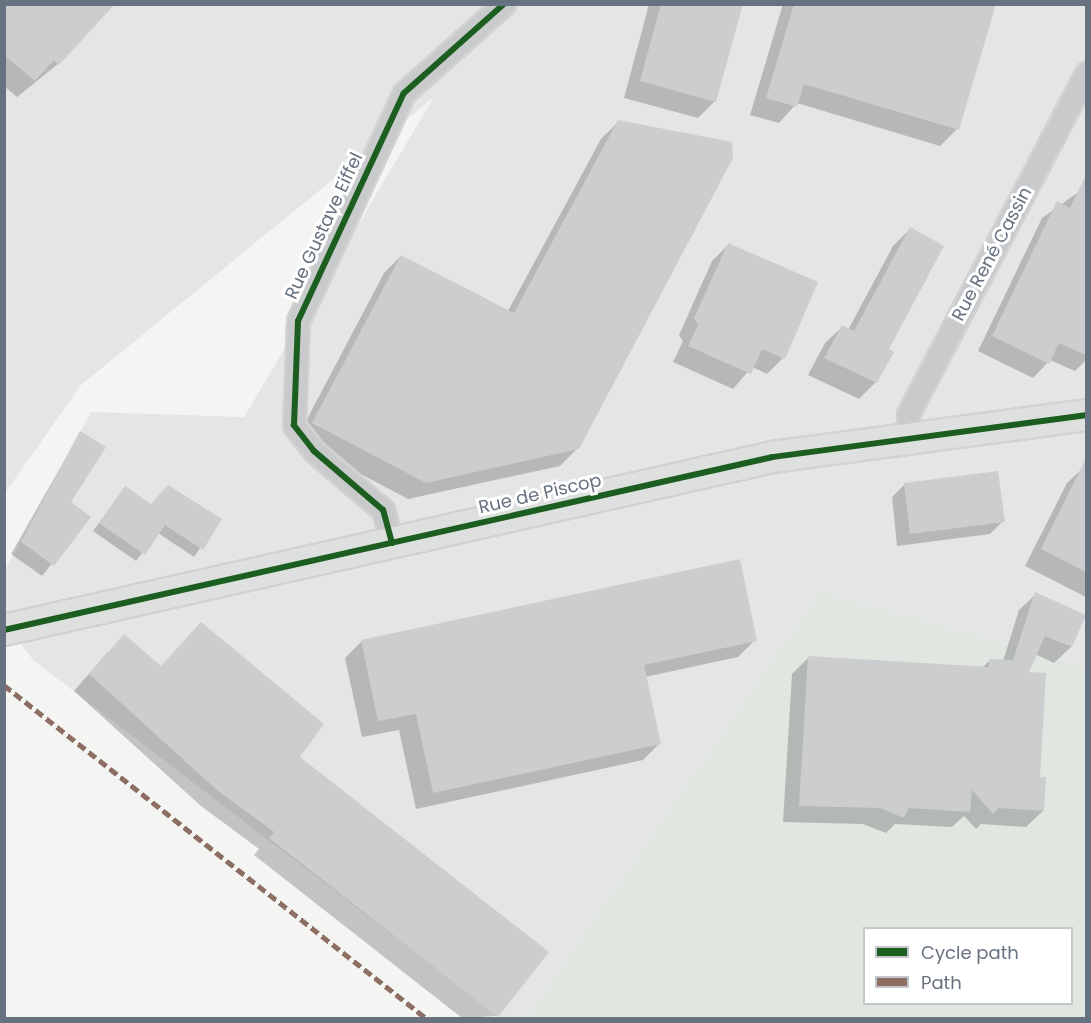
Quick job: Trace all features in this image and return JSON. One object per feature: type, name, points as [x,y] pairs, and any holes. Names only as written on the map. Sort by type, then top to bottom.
[{"type":"street","name":"Rue Gustave Eiffel","points":[[392,543],[383,510],[314,451],[294,425],[298,321],[404,93],[504,4]]},
{"type":"street","name":"Rue René Cassin","points":[[910,436],[908,414],[1086,74]]},
{"type":"street","name":"Rue de Piscop","points":[[4,630],[773,457],[910,436],[1086,415]]},
{"type":"shaded area","points":[[5,5],[1086,5],[1086,667],[820,592],[527,1018],[501,1018],[33,660],[5,623],[5,570],[91,412],[244,417],[434,97],[81,385],[5,493]]},
{"type":"shaded area","points":[[820,592],[1086,667],[1086,1018],[527,1018]]},
{"type":"building","points":[[4,4],[115,4],[59,65],[54,60],[35,81],[4,55]]},
{"type":"building","points":[[661,4],[743,4],[716,102],[640,81]]},
{"type":"building","points":[[794,4],[996,4],[959,130],[804,84],[797,107],[766,98]]},
{"type":"building","points":[[618,120],[732,142],[733,158],[579,449],[426,483],[312,423],[401,255],[514,313]]},
{"type":"building","points":[[1086,175],[1086,355],[1059,343],[1049,364],[992,336],[1057,201],[1070,208]]},
{"type":"building","points":[[910,227],[944,246],[889,349],[894,352],[877,383],[824,358],[842,325],[854,331]]},
{"type":"building","points":[[728,243],[818,282],[785,359],[762,349],[751,374],[688,346],[698,325],[694,318]]},
{"type":"building","points":[[80,431],[106,447],[71,502],[91,517],[54,566],[21,542]]},
{"type":"building","points":[[1086,458],[1086,572],[1041,549]]},
{"type":"building","points":[[998,471],[1005,522],[910,534],[904,483]]},
{"type":"building","points":[[168,485],[222,519],[203,550],[165,525],[145,555],[99,523],[125,486],[151,504]]},
{"type":"building","points":[[740,559],[757,641],[644,665],[661,744],[433,793],[416,714],[378,721],[361,640]]},
{"type":"building","points":[[1035,592],[1086,615],[1072,647],[1045,636],[1029,672],[1046,673],[1040,777],[1046,777],[1044,811],[999,808],[993,814],[972,790],[970,812],[909,808],[904,818],[880,808],[799,806],[808,656],[989,667],[989,659],[1013,660]]},
{"type":"building","points":[[201,622],[324,724],[300,757],[549,952],[498,1017],[269,838],[274,832],[217,790],[89,674],[124,634],[161,666]]},
{"type":"marked path","points":[[4,685],[426,1018]]},
{"type":"cycle path","points":[[392,543],[383,510],[314,451],[294,425],[298,321],[404,93],[504,4]]},
{"type":"cycle path","points":[[4,630],[773,457],[1086,415]]}]
